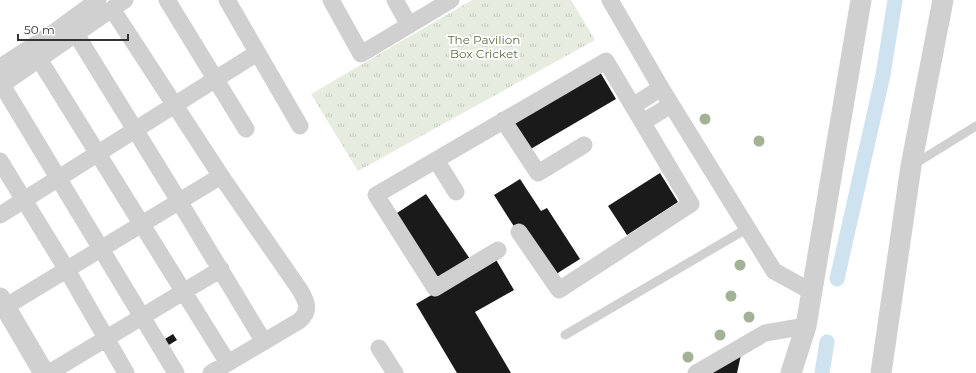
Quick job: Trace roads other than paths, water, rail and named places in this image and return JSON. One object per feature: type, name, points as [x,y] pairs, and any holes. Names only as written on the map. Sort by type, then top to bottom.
[{"type":"street","points":[[167,0],[246,129]]},
{"type":"street","points":[[227,0],[300,126]]},
{"type":"street","points":[[331,0],[361,54],[451,0]]},
{"type":"street","points":[[395,0],[409,26]]},
{"type":"street","points":[[519,232],[559,290],[691,204],[657,113],[661,88],[610,0]]},
{"type":"street","points":[[791,373],[806,326],[860,0]]},
{"type":"street","points":[[881,373],[911,166],[943,0]]},
{"type":"street","points":[[112,3],[76,34],[54,41],[39,59],[1,85],[176,373]]},
{"type":"street","points":[[0,67],[54,41],[112,3]]},
{"type":"street","points":[[112,3],[221,176],[306,300],[307,309],[305,315],[299,321],[212,373]]},
{"type":"street","points":[[76,34],[221,269],[264,342]]},
{"type":"street","points":[[0,215],[257,53]]},
{"type":"street","points":[[39,59],[228,363]]},
{"type":"street","points":[[498,250],[434,288],[376,195],[606,61],[639,102],[657,113],[748,228],[774,271],[812,292]]},
{"type":"street","points":[[639,102],[661,88]]},
{"type":"street","points":[[503,120],[538,173],[584,145]]},
{"type":"street","points":[[436,160],[456,192]]},
{"type":"street","points":[[0,161],[67,270],[126,373]]},
{"type":"street","points":[[44,373],[3,302],[67,270],[221,176]]},
{"type":"street","points":[[49,373],[221,269]]},
{"type":"street","points":[[696,373],[765,334],[806,326]]},
{"type":"street","points":[[379,348],[395,373]]},
{"type":"lane","points":[[911,166],[976,126]]},
{"type":"lane","points":[[565,335],[748,228]]},
{"type":"waterway","points":[[837,279],[883,75],[895,0]]},
{"type":"waterway","points":[[822,373],[827,342]]},
{"type":"park label","name":"The Pavilion Box Cricket","points":[[484,47]]}]
